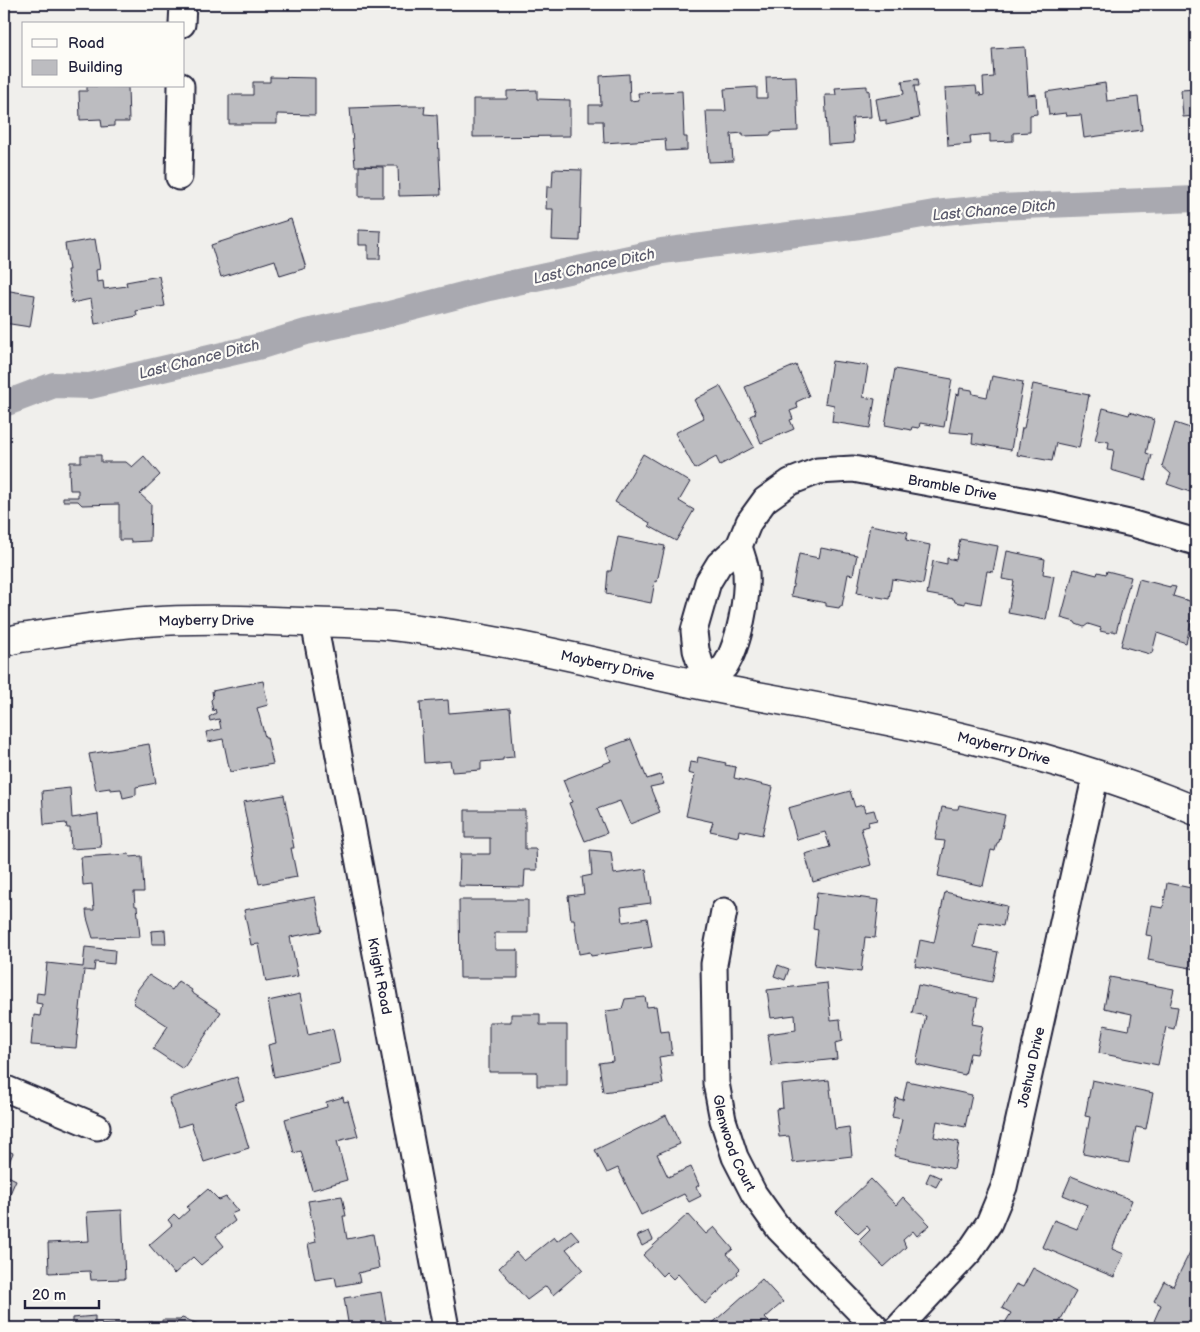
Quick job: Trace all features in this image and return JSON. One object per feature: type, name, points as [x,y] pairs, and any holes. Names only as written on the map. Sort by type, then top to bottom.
[{"type":"main road","name":"Mayberry Drive","points":[[4,642],[144,622],[232,619],[391,626],[566,655],[707,686],[934,730],[1010,748],[1096,774],[1196,811]]},
{"type":"street","points":[[182,22],[183,4]]},
{"type":"street","points":[[179,177],[181,88]]},
{"type":"street","name":"Bramble Drive","points":[[707,686],[696,650],[694,631],[708,582],[719,564],[739,546],[749,522],[765,500],[790,482],[818,471],[853,469],[1050,505],[1133,524],[1196,542]]},
{"type":"street","points":[[707,686],[725,665],[734,648],[739,632],[746,586],[746,571],[739,546]]},
{"type":"street","name":"Knight Road","points":[[314,622],[446,1328]]},
{"type":"street","name":"Joshua Drive","points":[[898,1328],[970,1251],[989,1223],[1004,1187],[1096,774]]},
{"type":"street","name":"Glenwood Court","points":[[724,911],[714,964],[716,1083],[723,1120],[735,1157],[754,1194],[779,1229],[876,1328]]},
{"type":"street","points":[[4,1088],[97,1127]]},
{"type":"building","points":[[1025,47],[1028,95],[1036,94],[1037,114],[1030,115],[1030,132],[1013,133],[1013,141],[990,142],[990,134],[970,136],[971,144],[948,146],[945,88],[976,86],[977,93],[980,93],[981,96],[984,95],[983,78],[994,77],[992,49]]},
{"type":"building","points":[[629,74],[630,101],[639,100],[638,93],[682,91],[684,137],[687,137],[687,150],[666,151],[665,139],[604,143],[603,121],[589,121],[589,105],[601,105],[600,76]]},
{"type":"building","points":[[796,76],[798,131],[771,132],[771,135],[743,136],[743,133],[731,134],[733,161],[709,162],[706,111],[726,111],[724,89],[757,87],[757,98],[767,98],[766,77]]},
{"type":"building","points":[[270,77],[315,78],[315,115],[277,114],[277,124],[229,124],[229,95],[253,95],[253,82],[270,82]]},
{"type":"building","points":[[918,79],[919,86],[914,86],[919,118],[886,125],[886,120],[880,121],[876,99],[904,94],[902,81]]},
{"type":"building","points":[[1105,83],[1107,101],[1138,97],[1142,130],[1084,138],[1081,115],[1067,116],[1066,113],[1049,115],[1046,92]]},
{"type":"building","points":[[867,86],[871,117],[852,118],[854,143],[828,145],[825,95],[836,95],[835,88]]},
{"type":"building","points":[[87,88],[128,88],[129,122],[114,122],[114,126],[102,127],[101,119],[80,120],[79,91],[87,91]]},
{"type":"building","points":[[1196,89],[1196,116],[1183,117],[1181,90]]},
{"type":"building","points":[[537,90],[537,99],[570,100],[570,136],[473,137],[473,99],[507,99],[507,91]]},
{"type":"building","points":[[425,106],[424,114],[437,115],[441,195],[399,196],[398,166],[355,166],[350,108]]},
{"type":"building","points":[[359,166],[383,167],[383,197],[359,197]]},
{"type":"building","points":[[553,169],[582,170],[580,241],[552,240],[553,209],[546,209],[547,187],[552,187]]},
{"type":"building","points":[[291,219],[306,268],[280,276],[275,260],[221,277],[211,245]]},
{"type":"building","points":[[359,230],[381,231],[380,259],[368,259],[368,245],[359,245]]},
{"type":"building","points":[[95,239],[100,269],[96,270],[97,282],[103,281],[104,289],[127,286],[126,282],[159,276],[165,306],[136,311],[137,316],[95,324],[91,299],[72,303],[65,244]]},
{"type":"building","points":[[4,290],[35,295],[30,327],[4,323]]},
{"type":"building","points":[[832,361],[868,366],[863,397],[875,399],[870,428],[832,422],[834,405],[825,403]]},
{"type":"building","points":[[796,365],[809,396],[796,402],[798,408],[790,411],[793,419],[790,420],[794,429],[761,443],[750,416],[756,413],[745,387]]},
{"type":"building","points":[[895,369],[952,379],[944,427],[920,423],[919,428],[912,427],[911,430],[885,425]]},
{"type":"building","points":[[992,376],[1023,382],[1011,450],[972,443],[973,434],[949,432],[956,394],[959,395],[960,388],[972,390],[973,394],[987,397]]},
{"type":"building","points":[[1033,384],[1089,395],[1079,448],[1056,443],[1052,461],[1017,455]]},
{"type":"building","points":[[720,386],[754,447],[720,465],[716,457],[695,469],[675,433],[704,418],[694,400]]},
{"type":"building","points":[[1103,408],[1129,415],[1130,412],[1154,420],[1146,453],[1152,455],[1146,480],[1111,470],[1114,450],[1108,449],[1109,442],[1095,440]]},
{"type":"building","points":[[1175,423],[1196,430],[1196,494],[1167,484],[1171,474],[1162,466]]},
{"type":"building","points":[[643,454],[690,482],[679,501],[694,510],[676,541],[649,526],[650,523],[615,502]]},
{"type":"building","points":[[81,455],[101,455],[101,462],[126,462],[132,467],[144,456],[160,475],[140,494],[151,504],[150,541],[131,542],[131,540],[119,540],[119,504],[82,505],[78,501],[63,501],[63,497],[78,497],[78,490],[70,490],[69,470],[70,462],[81,462]]},
{"type":"building","points":[[870,525],[908,532],[906,540],[930,545],[923,584],[892,579],[889,599],[857,593]]},
{"type":"building","points":[[618,537],[665,546],[651,603],[606,594],[608,571],[611,571]]},
{"type":"building","points":[[960,539],[998,546],[993,572],[987,571],[981,604],[965,601],[965,604],[955,602],[954,599],[927,594],[933,561],[947,564],[947,558],[956,560]]},
{"type":"building","points":[[821,548],[857,555],[853,575],[848,574],[842,606],[839,608],[826,606],[826,603],[791,596],[799,554],[819,558]]},
{"type":"building","points":[[1007,551],[1045,559],[1043,574],[1054,576],[1046,620],[1008,613],[1014,581],[1002,579]]},
{"type":"building","points":[[1074,569],[1097,575],[1098,572],[1106,574],[1107,571],[1131,577],[1116,632],[1100,631],[1101,628],[1088,624],[1084,627],[1061,618]]},
{"type":"building","points":[[1139,579],[1176,587],[1173,596],[1196,603],[1186,643],[1157,633],[1152,653],[1150,654],[1121,646]]},
{"type":"building","points":[[263,681],[268,705],[257,708],[265,737],[267,737],[273,764],[230,772],[223,739],[208,742],[206,732],[221,729],[219,719],[210,721],[209,717],[216,713],[215,709],[213,711],[211,700],[213,698],[212,691]]},
{"type":"building","points":[[448,700],[449,713],[510,708],[514,757],[481,762],[481,770],[452,772],[450,761],[424,763],[420,702]]},
{"type":"building","points":[[631,739],[647,779],[660,775],[664,784],[650,787],[660,812],[630,824],[620,801],[597,809],[607,833],[585,841],[569,803],[572,802],[563,780],[611,761],[606,748]]},
{"type":"building","points":[[149,744],[156,783],[136,787],[136,795],[123,798],[121,789],[96,790],[89,754]]},
{"type":"building","points":[[698,757],[736,767],[734,778],[773,787],[762,835],[739,830],[738,837],[710,831],[713,822],[686,816],[695,775],[688,773],[690,762],[697,763]]},
{"type":"building","points":[[70,788],[72,818],[98,814],[101,847],[71,849],[70,828],[67,828],[66,823],[44,825],[42,791]]},
{"type":"building","points":[[850,791],[855,807],[863,805],[865,812],[874,810],[877,820],[868,822],[869,826],[861,828],[871,865],[813,882],[805,854],[830,847],[825,832],[797,840],[788,808]]},
{"type":"building","points":[[284,795],[294,848],[291,848],[297,877],[259,884],[243,802]]},
{"type":"building","points":[[959,805],[1005,815],[999,842],[995,851],[991,850],[983,886],[938,876],[945,841],[935,840],[942,807],[958,809]]},
{"type":"building","points":[[465,810],[525,810],[525,849],[536,849],[537,870],[525,870],[524,887],[459,886],[460,854],[490,854],[490,838],[465,838]]},
{"type":"building","points":[[590,850],[611,852],[614,874],[646,869],[651,903],[621,907],[623,922],[647,918],[652,947],[591,956],[590,952],[579,954],[574,919],[571,919],[568,896],[584,894],[582,877],[592,875]]},
{"type":"building","points":[[129,854],[130,857],[142,856],[144,892],[134,892],[140,937],[93,938],[86,910],[94,910],[92,884],[83,885],[81,857]]},
{"type":"building","points":[[1167,883],[1196,889],[1196,969],[1148,960],[1152,936],[1146,935],[1151,906],[1163,908]]},
{"type":"building","points":[[817,892],[879,900],[875,938],[865,937],[861,972],[814,966],[818,930],[813,929]]},
{"type":"building","points":[[945,892],[1007,906],[1003,926],[979,922],[974,947],[998,952],[992,982],[915,966],[920,940],[934,943]]},
{"type":"building","points":[[315,897],[322,931],[290,937],[298,976],[266,982],[259,944],[251,945],[244,910]]},
{"type":"building","points":[[459,900],[528,900],[528,933],[495,933],[495,950],[518,950],[518,978],[460,978]]},
{"type":"building","points":[[165,930],[166,944],[152,944],[151,931]]},
{"type":"building","points":[[85,947],[115,950],[114,964],[95,962],[94,971],[84,970],[76,1048],[31,1045],[34,1015],[40,1016],[42,1004],[36,1003],[37,993],[44,994],[47,963],[83,967]]},
{"type":"building","points":[[778,965],[789,969],[785,980],[774,976]]},
{"type":"building","points":[[149,975],[172,990],[178,981],[221,1012],[183,1069],[153,1049],[168,1026],[133,1003],[138,989]]},
{"type":"building","points":[[1110,977],[1174,989],[1170,1006],[1178,1007],[1174,1029],[1166,1027],[1158,1065],[1099,1053],[1104,1025],[1129,1030],[1132,1014],[1104,1008]]},
{"type":"building","points":[[827,983],[831,1020],[840,1019],[842,1041],[835,1043],[837,1059],[772,1066],[768,1034],[796,1030],[795,1015],[771,1018],[767,990]]},
{"type":"building","points":[[918,985],[978,998],[972,1024],[983,1026],[977,1054],[970,1053],[965,1075],[916,1064],[926,1016],[912,1013]]},
{"type":"building","points":[[300,994],[308,1035],[333,1029],[340,1063],[274,1077],[268,1045],[276,1043],[268,1001]]},
{"type":"building","points":[[645,997],[647,1007],[656,1006],[660,1032],[669,1031],[672,1055],[659,1057],[663,1084],[603,1092],[599,1063],[613,1061],[606,1011],[622,1009],[625,999]]},
{"type":"building","points":[[511,1014],[540,1014],[540,1025],[567,1025],[567,1086],[537,1086],[537,1072],[489,1072],[489,1022],[511,1022]]},
{"type":"building","points":[[237,1077],[244,1100],[235,1103],[249,1148],[204,1162],[191,1123],[178,1127],[169,1098]]},
{"type":"building","points":[[829,1080],[835,1129],[849,1127],[852,1156],[793,1163],[789,1136],[779,1137],[776,1109],[783,1108],[781,1085]]},
{"type":"building","points":[[1092,1080],[1153,1093],[1146,1129],[1136,1127],[1129,1163],[1083,1154],[1090,1117],[1085,1116]]},
{"type":"building","points":[[907,1081],[972,1095],[965,1127],[937,1121],[934,1137],[959,1142],[954,1169],[894,1156],[902,1119],[892,1117],[896,1098],[903,1100]]},
{"type":"building","points":[[343,1097],[344,1102],[348,1101],[358,1136],[337,1141],[347,1180],[312,1190],[301,1151],[294,1153],[285,1119],[327,1107],[326,1102]]},
{"type":"building","points":[[666,1115],[680,1144],[657,1154],[668,1177],[691,1167],[699,1185],[696,1187],[701,1196],[689,1202],[684,1194],[641,1215],[618,1168],[607,1173],[595,1150]]},
{"type":"building","points":[[4,1149],[13,1153],[4,1174]]},
{"type":"building","points":[[930,1173],[941,1178],[936,1187],[926,1182]]},
{"type":"building","points":[[4,1174],[16,1180],[4,1207]]},
{"type":"building","points":[[1071,1176],[1132,1200],[1112,1249],[1124,1254],[1114,1277],[1042,1247],[1054,1220],[1077,1229],[1087,1205],[1063,1195]]},
{"type":"building","points":[[871,1179],[896,1205],[903,1197],[930,1225],[917,1236],[913,1231],[903,1240],[906,1247],[884,1267],[859,1241],[870,1230],[867,1226],[858,1234],[836,1212]]},
{"type":"building","points":[[208,1189],[219,1200],[226,1197],[238,1211],[231,1214],[235,1221],[216,1236],[224,1246],[201,1265],[193,1257],[174,1274],[149,1245],[172,1225],[168,1220],[174,1214],[179,1219],[189,1210],[187,1207]]},
{"type":"building","points":[[342,1196],[346,1216],[343,1216],[347,1239],[373,1234],[379,1268],[358,1273],[360,1282],[337,1286],[335,1277],[315,1280],[308,1244],[316,1242],[308,1201]]},
{"type":"building","points":[[122,1210],[125,1279],[91,1280],[90,1271],[49,1273],[48,1243],[89,1241],[87,1212]]},
{"type":"building","points":[[688,1214],[706,1234],[714,1227],[733,1249],[727,1254],[740,1269],[737,1272],[738,1274],[705,1304],[678,1274],[673,1279],[666,1272],[662,1276],[643,1255]]},
{"type":"building","points":[[571,1230],[579,1239],[566,1249],[583,1269],[553,1295],[546,1286],[527,1300],[499,1268],[516,1252],[524,1261],[554,1237],[557,1241]]},
{"type":"building","points":[[649,1231],[653,1240],[642,1246],[637,1236]]},
{"type":"building","points":[[1190,1252],[1196,1256],[1196,1328],[1168,1328],[1154,1321],[1161,1305],[1154,1301],[1164,1281],[1173,1286]]},
{"type":"building","points":[[1033,1268],[1076,1292],[1056,1328],[1002,1328],[1011,1313],[1002,1308],[1016,1284],[1023,1287]]},
{"type":"building","points":[[762,1279],[783,1302],[765,1318],[774,1328],[707,1328]]},
{"type":"building","points":[[381,1292],[386,1321],[391,1320],[393,1328],[349,1328],[344,1298]]},
{"type":"building","points":[[95,1316],[95,1325],[152,1322],[153,1328],[72,1328],[72,1318]]},
{"type":"building","points":[[182,1318],[210,1328],[162,1328],[162,1320],[180,1320]]},
{"type":"waterway","name":"Last Chance Ditch","points":[[4,404],[54,385],[90,386],[261,346],[306,332],[385,315],[489,288],[662,251],[860,226],[934,213],[997,207],[1196,199]]}]
